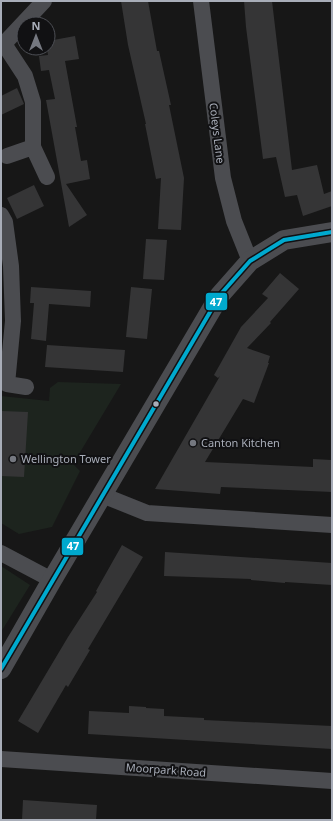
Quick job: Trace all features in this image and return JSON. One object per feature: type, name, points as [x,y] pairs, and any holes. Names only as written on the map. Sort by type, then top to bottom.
[{"type":"street","points":[[44,1],[2,45],[25,76],[33,102],[33,147],[47,178]]},
{"type":"street","name":"Coleys Lane","points":[[201,1],[223,178],[234,221],[250,261]]},
{"type":"street","points":[[7,156],[33,147]]},
{"type":"street","points":[[1,215],[5,222],[11,266],[13,321],[4,384],[26,387]]},
{"type":"street","points":[[1,669],[220,295],[250,261],[284,240],[332,232]]},
{"type":"street","points":[[102,495],[147,513],[332,526]]},
{"type":"street","points":[[1,553],[52,580]]},
{"type":"street","name":"Moorpark Road","points":[[1,759],[332,781]]},
{"type":"shaded area","points":[[58,382],[121,384],[73,464],[80,471],[52,527],[19,534],[1,523],[1,396],[49,401],[50,388]]},
{"type":"shaded area","points":[[1,566],[30,585],[1,632]]},
{"type":"building","points":[[121,1],[148,1],[157,51],[159,51],[171,105],[169,105],[184,178],[181,230],[158,229],[161,178],[156,179],[146,124],[128,45]]},
{"type":"building","points":[[244,1],[272,1],[292,170],[317,165],[324,194],[332,191],[332,206],[303,216],[297,195],[285,197],[276,157],[263,159]]},
{"type":"building","points":[[75,36],[79,59],[65,61],[77,127],[75,127],[81,161],[87,160],[90,179],[66,184],[87,215],[69,227],[46,100],[55,99],[49,70],[41,71],[39,56],[56,56],[56,40]]},
{"type":"building","points":[[17,88],[24,104],[1,115],[1,96]]},
{"type":"building","points":[[34,185],[44,206],[17,219],[7,198]]},
{"type":"building","points":[[146,239],[167,240],[164,280],[143,279]]},
{"type":"building","points":[[280,273],[299,289],[270,322],[271,323],[247,348],[270,356],[269,363],[254,403],[243,399],[205,462],[313,467],[313,459],[331,460],[332,492],[221,487],[220,494],[155,489],[220,376],[218,378],[214,375],[241,327],[268,298],[262,294]]},
{"type":"building","points":[[31,287],[91,291],[90,307],[49,304],[46,341],[31,339],[34,303],[30,303]]},
{"type":"building","points":[[131,287],[152,289],[147,339],[126,337]]},
{"type":"building","points":[[47,345],[125,350],[123,372],[45,367]]},
{"type":"building","name":"Wellington Tower","points":[[1,411],[28,412],[24,477],[1,476]]},
{"type":"building","points":[[122,545],[143,557],[88,649],[90,650],[68,687],[66,685],[38,733],[18,721],[68,637],[97,592],[96,591]]},
{"type":"building","points":[[165,552],[332,563],[332,585],[285,583],[251,579],[164,576]]},
{"type":"building","points":[[129,706],[164,709],[164,716],[204,718],[204,720],[332,726],[332,749],[88,734],[89,711],[129,713]]},
{"type":"building","points":[[23,800],[97,805],[96,820],[22,820]]},
{"type":"transit line","name":"47","points":[[1,669],[220,295],[250,261],[284,240],[332,232]]},
{"type":"place","name":"Canton Kitchen","points":[[193,443]]},
{"type":"place","name":"Wellington Tower","points":[[13,459]]}]
